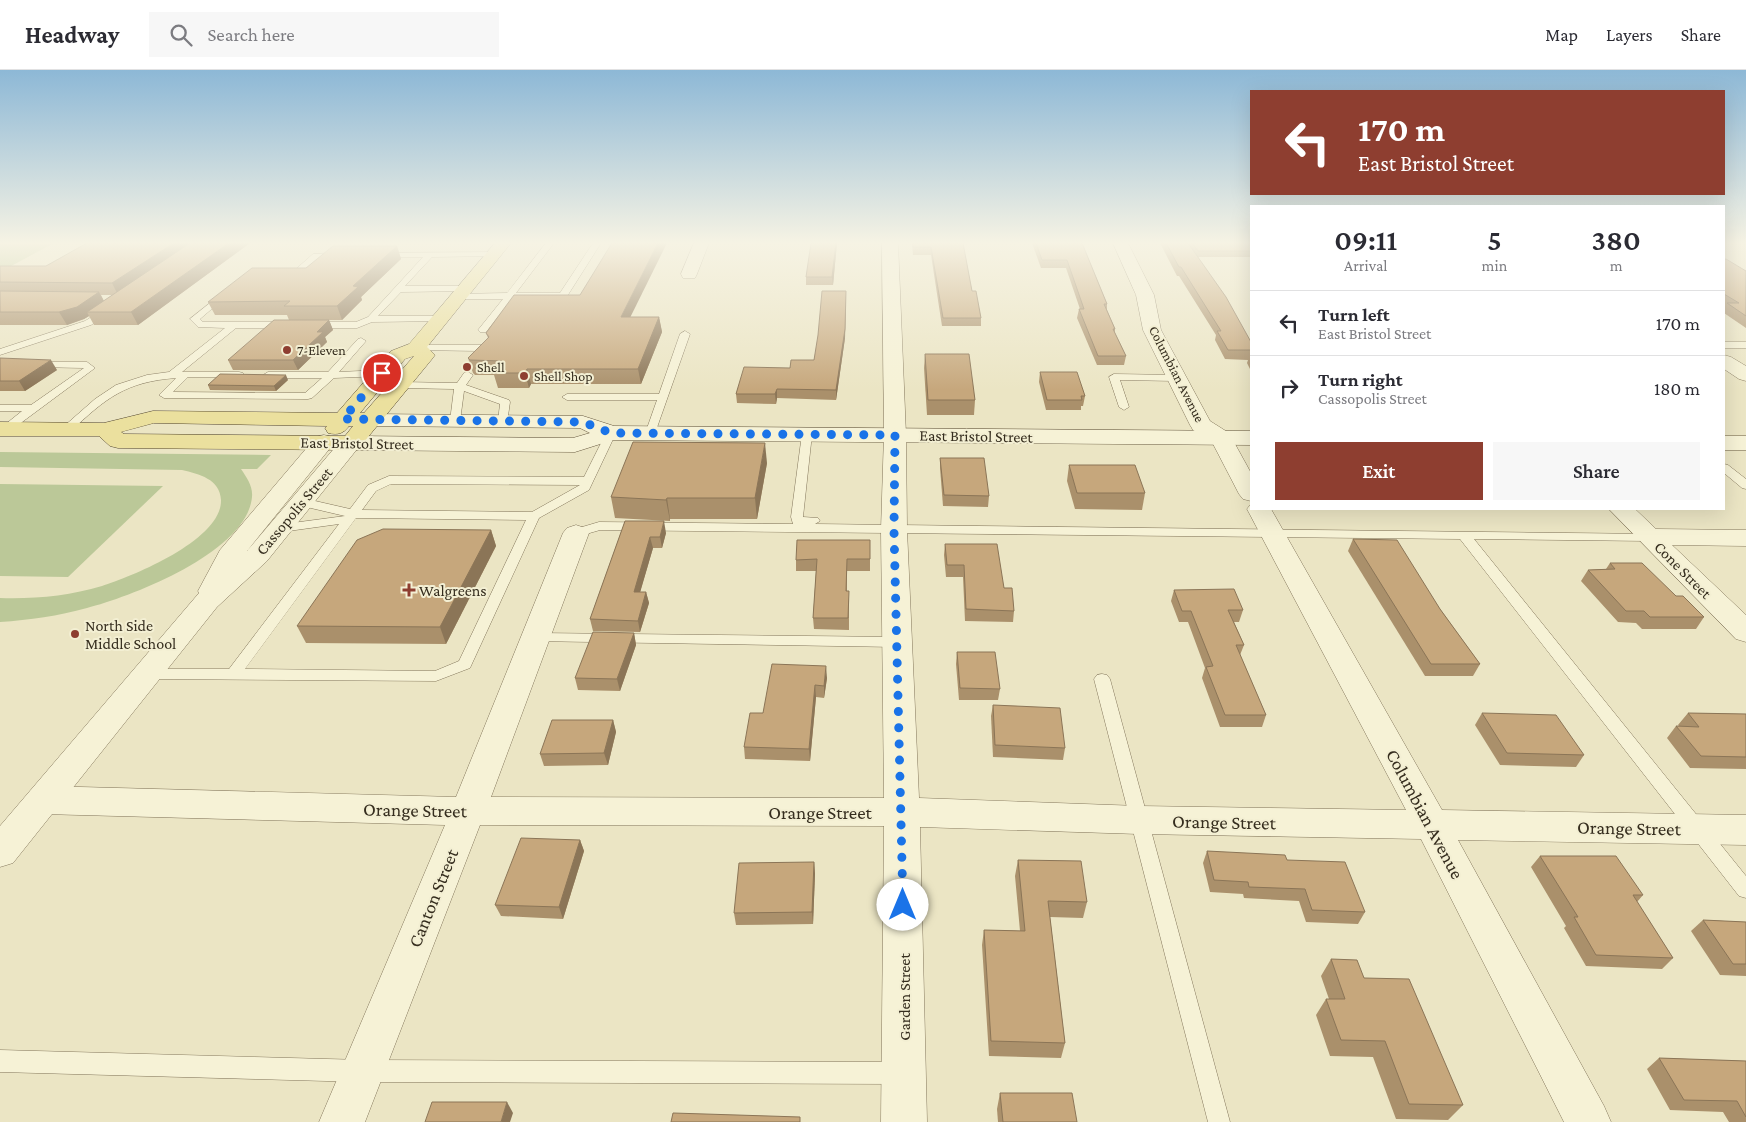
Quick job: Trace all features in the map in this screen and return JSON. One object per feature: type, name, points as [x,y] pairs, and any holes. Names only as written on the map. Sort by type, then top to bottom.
[{"type":"main road","name":"Cassopolis Street","points":[[324,442],[398,355],[416,348],[462,293]]},
{"type":"main road","name":"Cassopolis Street","points":[[351,442],[425,355],[416,348]]},
{"type":"main road","name":"East Bristol Street","points":[[3,429],[105,430],[153,417],[370,420]]},
{"type":"main road","name":"East Bristol Street","points":[[105,430],[118,441],[351,442]]},
{"type":"street","name":"Garden Street","points":[[891,292],[895,435],[894,526],[902,812],[904,1122]]},
{"type":"street","name":"Columbian Avenue","points":[[1144,292],[1152,330],[1201,426],[1221,438],[1250,492]]},
{"type":"street","points":[[1725,362],[1746,375]]},
{"type":"street","name":"East Bristol Street","points":[[370,420],[583,422],[611,433]]},
{"type":"street","name":"East Bristol Street","points":[[351,442],[575,445],[611,433],[1250,438]]},
{"type":"street","name":"Cassopolis Street","points":[[208,602],[229,556],[324,442]]},
{"type":"street","name":"Cassopolis Street","points":[[0,852],[208,602],[258,555],[351,442]]},
{"type":"street","points":[[1725,443],[1746,443]]},
{"type":"street","name":"Cone Street","points":[[1622,510],[1746,632]]},
{"type":"street","name":"Columbian Avenue","points":[[1266,521],[1432,825],[1588,1122]]},
{"type":"street","name":"Canton Street","points":[[342,1122],[468,811],[576,533]]},
{"type":"street","points":[[1649,537],[1746,538]]},
{"type":"street","name":"Orange Street","points":[[43,800],[468,811],[902,812],[1139,820],[1746,830]]},
{"type":"lane","points":[[228,292],[195,319],[201,325],[297,325]]},
{"type":"lane","points":[[371,319],[395,292]]},
{"type":"lane","points":[[447,292],[509,296],[563,296],[565,292]]},
{"type":"lane","points":[[483,330],[512,292]]},
{"type":"lane","points":[[0,352],[88,323],[112,306]]},
{"type":"lane","points":[[307,325],[357,325],[371,319],[440,320]]},
{"type":"lane","points":[[172,375],[234,325]]},
{"type":"lane","points":[[650,434],[685,334]]},
{"type":"lane","points":[[186,374],[164,395],[226,393],[308,396],[331,375],[361,342]]},
{"type":"lane","points":[[1725,345],[1745,345]]},
{"type":"lane","points":[[416,348],[481,348],[486,350],[479,360]]},
{"type":"lane","points":[[3,429],[90,368],[87,365],[22,365]]},
{"type":"lane","points":[[257,379],[269,375],[382,373]]},
{"type":"lane","points":[[66,430],[98,401],[121,386],[172,375],[247,375],[238,383]]},
{"type":"lane","points":[[216,383],[226,375]]},
{"type":"lane","points":[[282,383],[290,375]]},
{"type":"lane","points":[[455,421],[460,386],[468,375]]},
{"type":"lane","points":[[1124,407],[1114,377],[1176,378]]},
{"type":"lane","points":[[400,385],[460,386],[505,402],[503,421]]},
{"type":"lane","points":[[566,397],[663,397]]},
{"type":"lane","points":[[0,408],[33,408]]},
{"type":"lane","points":[[281,528],[352,517],[534,516],[585,486],[611,433]]},
{"type":"lane","points":[[808,434],[798,522],[894,526]]},
{"type":"lane","points":[[1725,468],[1746,485]]},
{"type":"lane","points":[[234,674],[372,488],[388,480],[587,481]]},
{"type":"lane","points":[[302,502],[352,517]]},
{"type":"lane","points":[[148,674],[436,676],[464,664],[534,516]]},
{"type":"lane","points":[[576,533],[599,526],[894,526],[1266,521],[1464,535],[1649,537]]},
{"type":"lane","points":[[1464,535],[1746,890]]},
{"type":"lane","points":[[536,638],[897,642]]},
{"type":"lane","points":[[1102,679],[1218,1122]]},
{"type":"lane","points":[[0,1061],[363,1071],[904,1074]]},
{"type":"green space","points":[[0,452],[271,455],[257,469],[241,469],[252,489],[252,497],[245,517],[231,536],[210,553],[185,569],[131,593],[87,608],[44,617],[0,622],[0,598],[52,596],[102,586],[134,574],[174,554],[207,529],[217,515],[221,500],[220,493],[213,482],[195,473],[182,470],[0,467]]},
{"type":"green space","points":[[0,484],[163,486],[68,577],[0,576]]},
{"type":"building","points":[[0,292],[99,292],[77,307],[59,312],[0,312]]},
{"type":"building","points":[[117,292],[159,292],[131,312],[87,312]]},
{"type":"building","points":[[221,292],[352,292],[337,306],[284,306],[290,301],[208,302]]},
{"type":"building","points":[[582,292],[633,292],[621,317],[659,317],[638,369],[527,369],[525,373],[494,373],[502,361],[470,360],[468,358],[489,337],[486,333],[514,295],[580,295]]},
{"type":"building","points":[[822,292],[846,292],[845,329],[836,390],[777,389],[775,394],[736,394],[744,367],[790,368],[791,360],[814,360]]},
{"type":"building","points":[[939,292],[976,292],[981,318],[943,318]]},
{"type":"building","points":[[1078,292],[1102,292],[1107,304],[1104,304],[1115,329],[1113,329],[1126,356],[1098,356],[1079,309],[1084,309]]},
{"type":"building","points":[[1197,292],[1223,292],[1250,340],[1250,350],[1228,350],[1217,331],[1221,331]]},
{"type":"building","points":[[1725,292],[1746,292],[1746,316],[1727,303],[1739,303],[1725,295]]},
{"type":"building","points":[[274,320],[329,320],[317,332],[323,332],[293,360],[228,360]]},
{"type":"building","points":[[925,354],[969,354],[975,400],[928,400]]},
{"type":"building","points":[[0,358],[51,360],[19,381],[0,381]]},
{"type":"building","points":[[1040,372],[1077,372],[1085,396],[1081,396],[1082,400],[1047,400]]},
{"type":"building","points":[[220,374],[286,375],[274,386],[208,385]]},
{"type":"building","points":[[633,442],[765,443],[755,498],[667,498],[666,500],[611,497]]},
{"type":"building","points":[[940,458],[984,458],[989,496],[944,495]]},
{"type":"building","points":[[1069,465],[1135,465],[1145,493],[1077,493]]},
{"type":"building","points":[[625,521],[664,521],[660,537],[650,537],[634,592],[646,592],[638,621],[590,619]]},
{"type":"building","name":"Walgreens","points":[[383,529],[491,530],[440,627],[297,626],[357,540]]},
{"type":"building","points":[[1353,539],[1397,540],[1440,609],[1480,664],[1431,664]]},
{"type":"building","points":[[797,540],[870,540],[870,559],[847,559],[846,591],[849,591],[848,618],[813,618],[817,559],[796,560]]},
{"type":"building","points":[[945,544],[997,544],[1004,588],[1012,588],[1014,611],[966,609],[964,565],[947,565]]},
{"type":"building","points":[[1610,563],[1642,563],[1676,596],[1683,596],[1704,617],[1650,617],[1644,611],[1626,611],[1588,570],[1615,569]]},
{"type":"building","points":[[1234,589],[1243,610],[1228,610],[1244,645],[1236,645],[1266,715],[1225,715],[1206,667],[1213,666],[1191,611],[1182,611],[1174,590]]},
{"type":"building","points":[[593,632],[634,633],[617,679],[575,678]]},
{"type":"building","points":[[957,652],[995,652],[1000,689],[960,688]]},
{"type":"building","points":[[772,664],[826,666],[824,686],[815,685],[809,749],[744,747],[750,713],[763,713]]},
{"type":"building","points":[[993,705],[1060,708],[1065,748],[995,745]]},
{"type":"building","points":[[1482,713],[1556,715],[1584,755],[1507,753]]},
{"type":"building","points":[[1688,713],[1746,714],[1746,757],[1701,756],[1676,726],[1699,727]]},
{"type":"building","points":[[552,720],[613,720],[604,753],[540,754]]},
{"type":"building","points":[[521,838],[580,840],[559,907],[495,905]]},
{"type":"building","points":[[1207,851],[1285,855],[1287,860],[1345,862],[1365,912],[1312,910],[1305,889],[1249,887],[1248,882],[1214,880]]},
{"type":"building","points":[[1540,856],[1616,856],[1643,895],[1633,895],[1673,958],[1596,955],[1574,917],[1578,917]]},
{"type":"building","points":[[1018,860],[1081,861],[1087,902],[1048,901],[1065,1043],[991,1041],[984,930],[1025,931]]},
{"type":"building","points":[[814,862],[812,912],[734,913],[739,863]]},
{"type":"building","points":[[1703,920],[1746,922],[1746,964],[1733,964]]},
{"type":"building","points":[[1331,959],[1357,960],[1364,978],[1409,979],[1463,1105],[1409,1104],[1385,1041],[1341,1040],[1326,999],[1345,999]]},
{"type":"building","points":[[1659,1058],[1746,1061],[1746,1117],[1737,1101],[1684,1100]]},
{"type":"building","points":[[1000,1093],[1072,1093],[1077,1122],[1003,1122]]},
{"type":"building","points":[[432,1102],[507,1102],[501,1122],[425,1122]]},
{"type":"building","points":[[673,1113],[800,1117],[800,1122],[671,1122]]},
{"type":"place","name":"7-Eleven","points":[[287,350]]},
{"type":"place","name":"Shell","points":[[467,367]]},
{"type":"place","name":"Shell Shop","points":[[524,376]]},
{"type":"place","name":"Walgreens","points":[[409,590]]},
{"type":"place","name":"North Side Middle School","points":[[75,634]]},
{"type":"route","points":[[382,373],[343,419],[583,422],[611,433],[895,435],[894,530],[903,905]]}]
